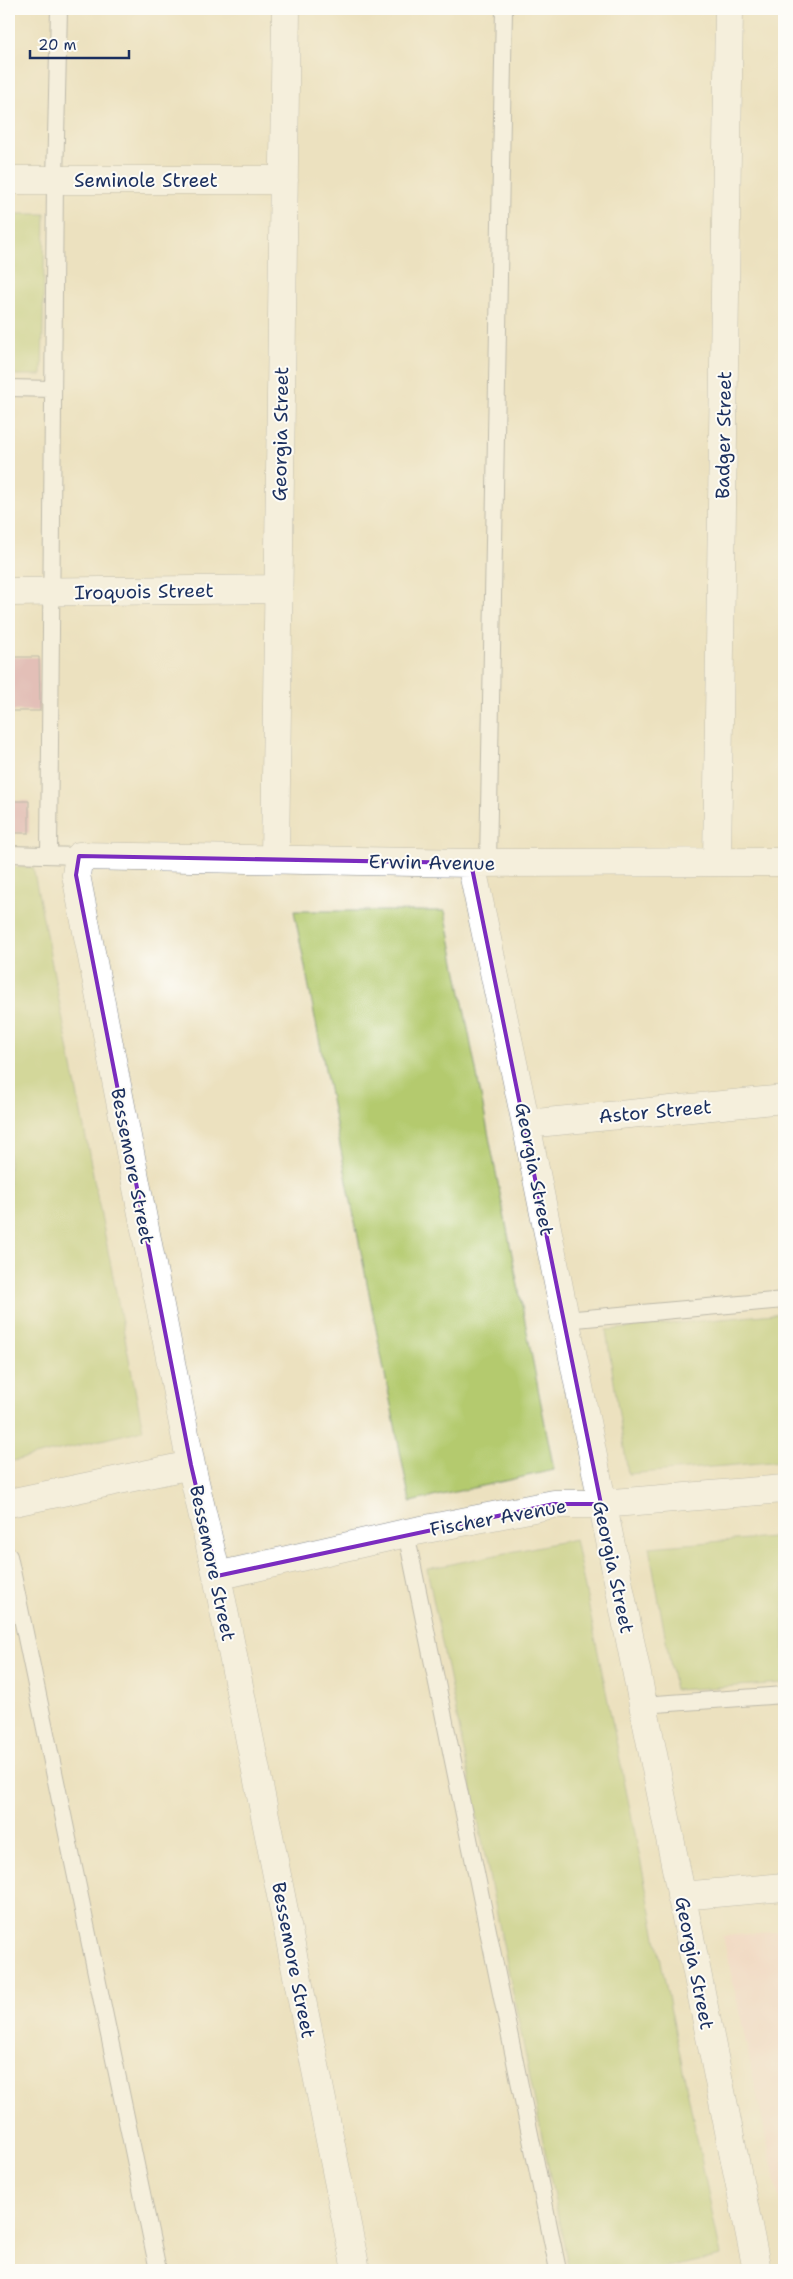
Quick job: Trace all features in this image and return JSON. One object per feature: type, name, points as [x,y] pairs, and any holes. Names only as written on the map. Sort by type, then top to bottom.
[{"type":"street","name":"Georgia Street","points":[[275,859],[286,9]]},
{"type":"street","name":"Badger Street","points":[[717,862],[729,9]]},
{"type":"street","name":"Seminole Street","points":[[9,180],[284,180]]},
{"type":"street","name":"Iroquois Street","points":[[9,592],[278,589]]},
{"type":"street","name":"Erwin Avenue","points":[[79,856],[479,863],[784,862]]},
{"type":"street","name":"Bessemore Street","points":[[79,856],[76,874],[191,1465],[217,1576],[356,2270]]},
{"type":"street","name":"Georgia Street","points":[[479,863],[526,1124],[601,1504],[757,2270]]},
{"type":"street","name":"Astor Street","points":[[526,1124],[784,1099]]},
{"type":"street","points":[[9,1503],[191,1465]]},
{"type":"street","name":"Fischer Avenue","points":[[217,1576],[406,1533],[554,1504],[601,1504],[784,1488]]},
{"type":"street","points":[[681,1896],[784,1887]]},
{"type":"lane","points":[[50,855],[55,180],[59,9]]},
{"type":"lane","points":[[479,863],[504,9]]},
{"type":"lane","points":[[9,388],[53,388]]},
{"type":"lane","points":[[9,854],[79,856]]},
{"type":"lane","points":[[565,1320],[784,1300]]},
{"type":"lane","points":[[406,1533],[558,2270]]},
{"type":"lane","points":[[9,1556],[158,2270]]},
{"type":"lane","points":[[642,1705],[784,1695]]},
{"type":"highlighted area","points":[[79,856],[471,863],[601,1504],[554,1504],[217,1576],[191,1465],[76,875]]},
{"type":"shaded area","points":[[784,1931],[784,2221],[723,1936]]},
{"type":"green space","points":[[9,214],[45,214],[42,375],[9,375]]},
{"type":"green space","points":[[9,867],[33,867],[143,1430],[9,1462]]},
{"type":"green space","points":[[294,911],[445,911],[554,1470],[410,1502]]},
{"type":"green space","points":[[784,1313],[784,1461],[628,1474],[606,1330]]},
{"type":"green space","points":[[784,1536],[784,1683],[675,1690],[649,1547]]},
{"type":"green space","points":[[575,1539],[721,2256],[658,2270],[569,2270],[427,1569]]},
{"type":"building","points":[[9,657],[39,657],[40,711],[9,711]]},
{"type":"building","points":[[9,801],[29,801],[29,833],[9,833]]}]
